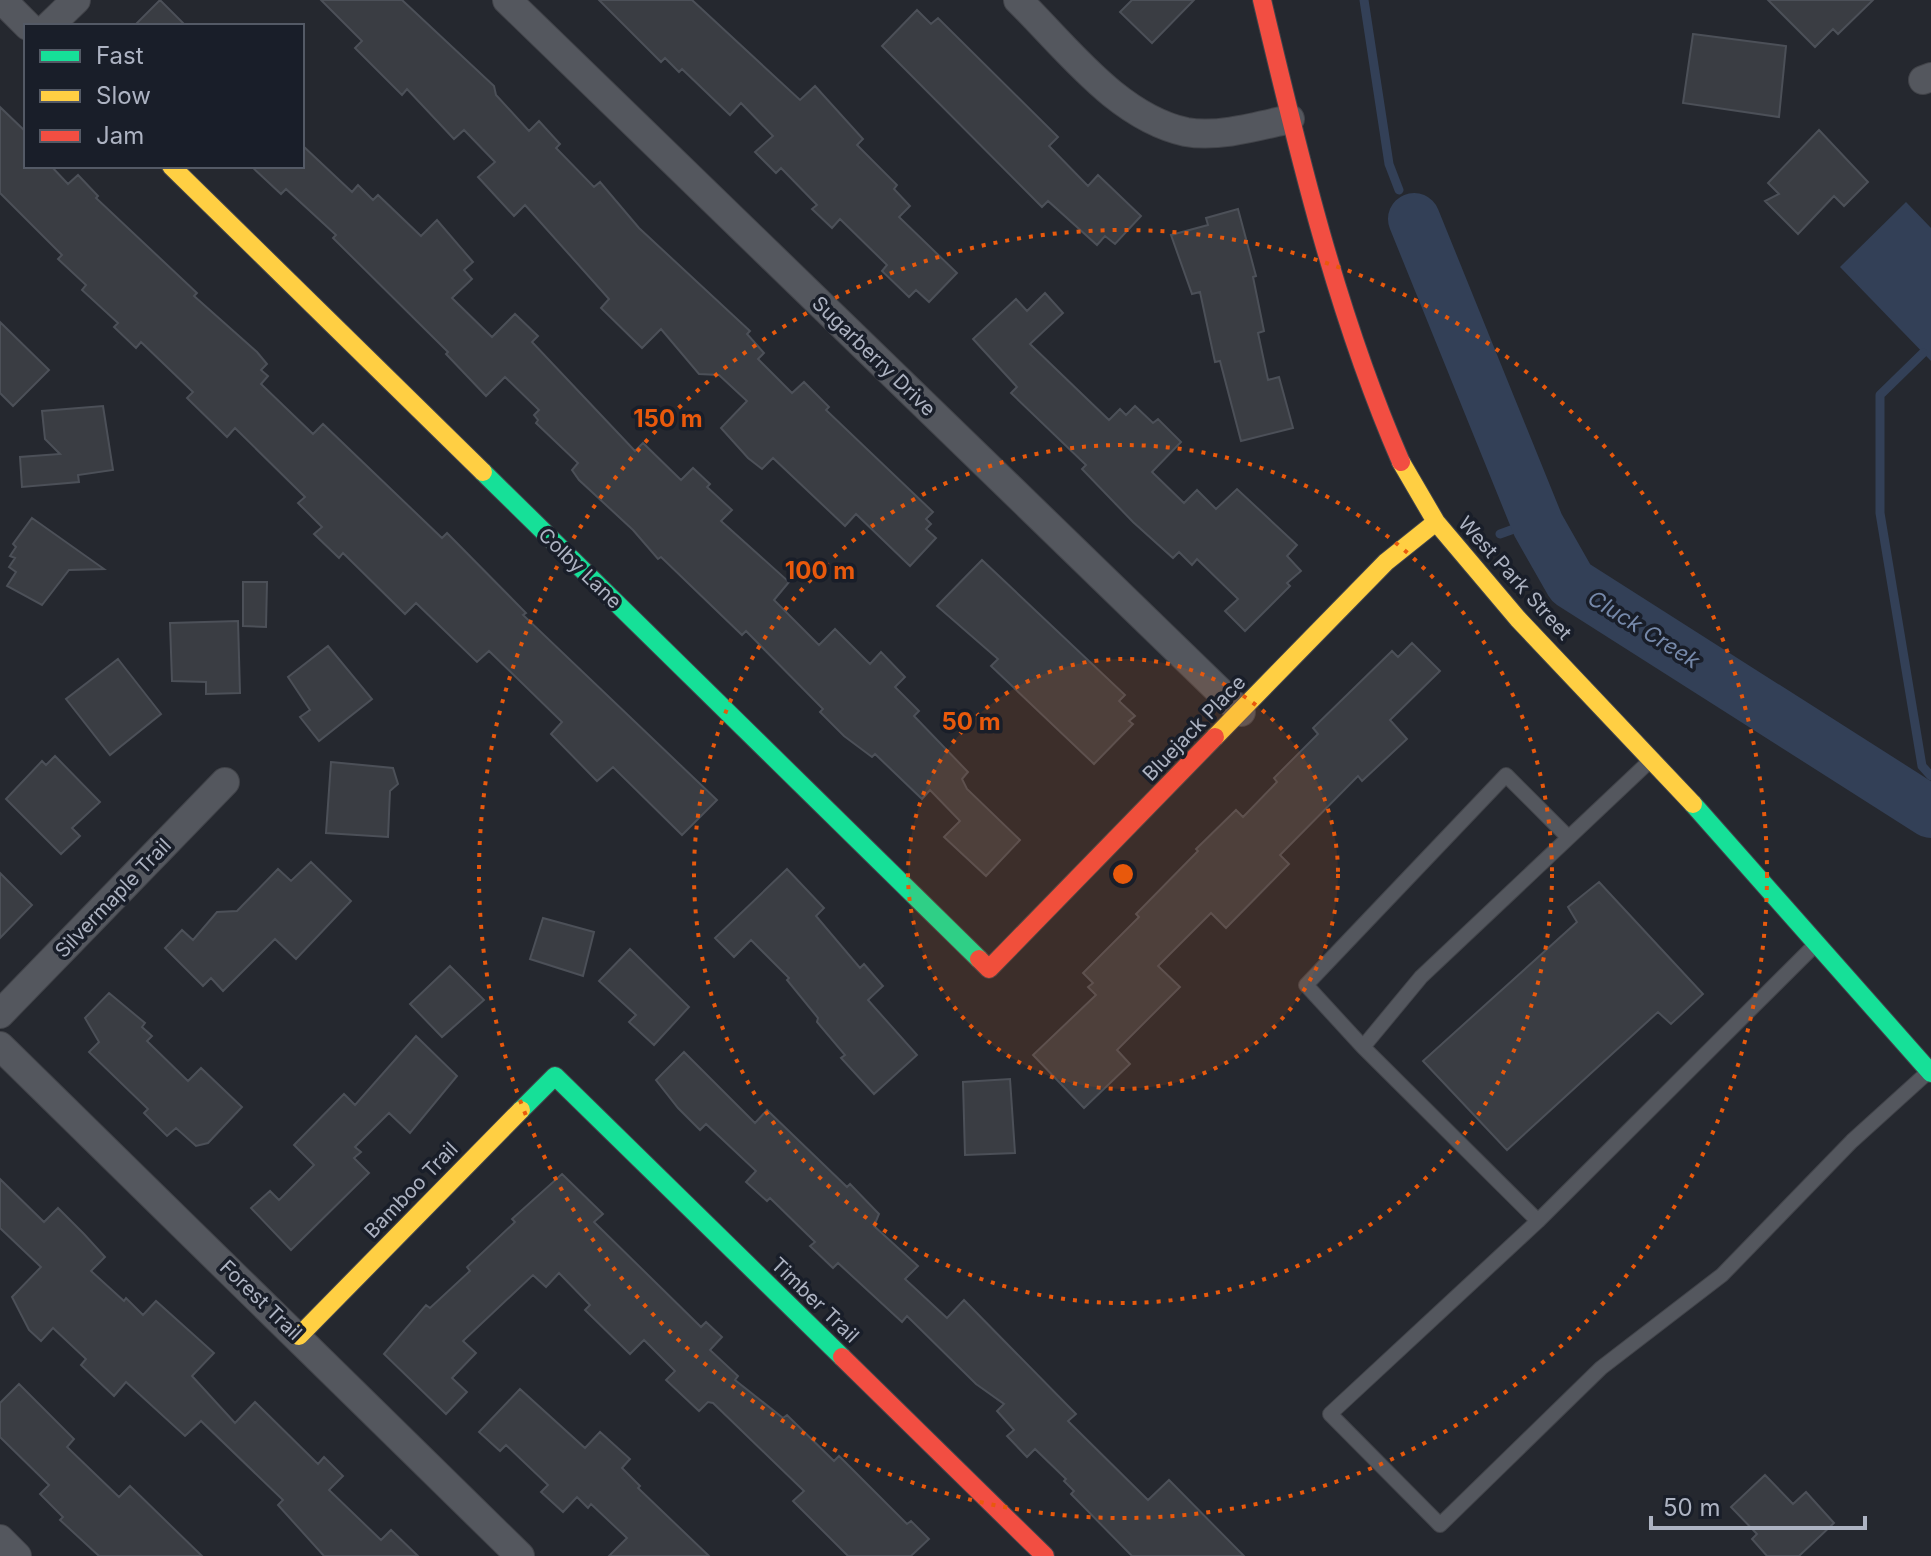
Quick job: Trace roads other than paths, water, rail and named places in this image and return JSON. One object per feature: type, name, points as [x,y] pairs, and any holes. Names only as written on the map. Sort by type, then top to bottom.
[{"type":"street","points":[[2,0],[26,24]]},
{"type":"street","points":[[51,24],[76,0]]},
{"type":"street","name":"Sugarberry Drive","points":[[507,0],[1241,712]]},
{"type":"street","points":[[1018,0],[1121,101],[1155,120],[1188,132],[1246,129],[1290,119]]},
{"type":"street","name":"West Park Street","points":[[1262,0],[1290,119],[1368,386],[1407,474],[1436,522],[1518,619],[1653,759],[1930,1072]]},
{"type":"street","name":"Colby Lane","points":[[173,168],[989,969]]},
{"type":"street","name":"Bluejack Place","points":[[989,969],[1386,562],[1436,522]]},
{"type":"street","name":"Silvermaple Trail","points":[[0,1014],[225,782]]},
{"type":"street","name":"Forest Trail","points":[[0,1046],[520,1556]]},
{"type":"street","name":"Bamboo Trail","points":[[299,1336],[555,1076]]},
{"type":"street","name":"Timber Trail","points":[[555,1076],[1045,1556]]},
{"type":"street","points":[[0,1539],[17,1556]]},
{"type":"lane","points":[[1363,1047],[1421,977],[1567,836],[1653,759]]},
{"type":"lane","points":[[1538,1221],[1363,1047],[1306,985],[1506,775],[1567,836]]},
{"type":"lane","points":[[1815,945],[1538,1221],[1330,1414],[1440,1525],[1601,1368],[1722,1275],[1852,1141],[1930,1072]]},
{"type":"water","points":[[1906,202],[1931,228],[1931,361],[1840,267]]},
{"type":"waterway","name":"Cluck Creek","points":[[1364,0],[1389,164],[1399,190]]},
{"type":"waterway","name":"Cluck Creek","points":[[1414,219],[1538,525],[1571,583],[1931,812]]},
{"type":"waterway","points":[[1923,353],[1880,395],[1880,513],[1922,766],[1931,776]]},
{"type":"waterway","points":[[1500,534],[1536,521]]}]
